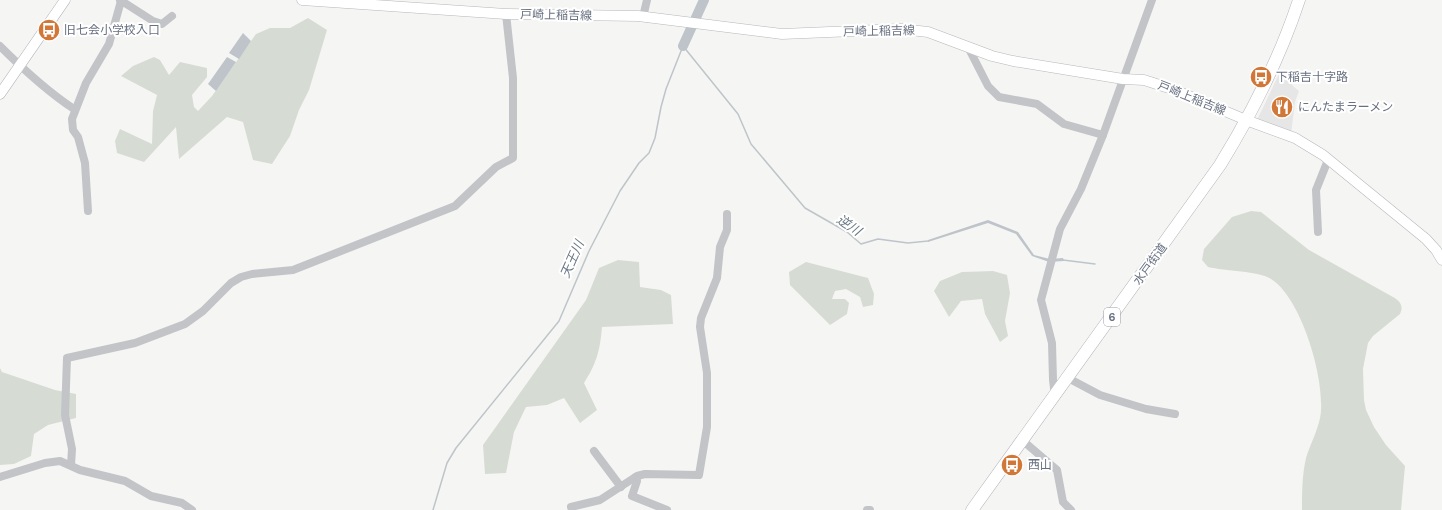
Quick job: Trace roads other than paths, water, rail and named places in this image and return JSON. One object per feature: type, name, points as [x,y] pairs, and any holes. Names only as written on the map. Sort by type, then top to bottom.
[{"type":"highway","name":"水戸街道","points":[[972,510],[1220,165],[1246,120],[1278,56],[1300,0]]},
{"type":"main road","points":[[0,94],[65,0]]},
{"type":"main road","name":"戸崎上稲吉線","points":[[302,0],[506,14],[643,17],[786,34],[916,29],[939,35],[1013,61],[1123,79],[1144,80],[1175,90],[1308,144],[1426,239],[1436,250],[1442,260]]},
{"type":"street","points":[[643,17],[647,0]]},
{"type":"street","points":[[1055,396],[1052,380],[1052,343],[1041,300],[1058,234],[1081,189],[1103,135],[1152,0]]},
{"type":"street","points":[[88,211],[85,162],[78,137],[71,125],[74,109],[86,83],[109,44],[120,1],[153,21],[162,24],[172,16]]},
{"type":"street","points":[[71,465],[72,449],[65,415],[66,358],[135,343],[185,324],[203,311],[231,282],[241,277],[252,274],[293,270],[455,206],[496,167],[513,158],[513,78],[506,14]]},
{"type":"street","points":[[0,46],[20,66],[59,99],[74,109]]},
{"type":"street","points":[[968,46],[988,86],[998,97],[1037,104],[1064,124],[1103,135]]},
{"type":"street","points":[[1318,232],[1316,190],[1328,160]]},
{"type":"street","points":[[571,507],[600,500],[636,477],[656,474],[698,475],[706,427],[707,373],[700,327],[701,318],[717,278],[720,247],[727,230],[728,214]]},
{"type":"street","points":[[1068,378],[1100,395],[1146,409],[1176,414]]},
{"type":"street","points":[[1022,440],[1057,470],[1063,502],[1071,510]]},
{"type":"street","points":[[594,450],[621,487]]},
{"type":"street","points":[[0,477],[53,461],[60,461],[80,470],[125,481],[151,496],[182,503],[192,510]]},
{"type":"street","points":[[636,477],[632,496],[667,510]]},
{"type":"street","points":[[1059,510],[1063,502]]},
{"type":"waterway","name":"天王川","points":[[683,46],[704,0]]},
{"type":"waterway","name":"天王川","points":[[433,510],[447,463],[456,448],[559,321],[589,251],[620,191],[639,163],[649,153],[655,138],[666,89],[683,46],[738,114],[751,144],[805,208],[847,232],[861,244],[878,239],[908,243],[928,241]]},
{"type":"waterway","name":"逆川","points":[[1063,260],[1095,264]]},
{"type":"place","name":"旧七会小学校入口","points":[[49,30]]},
{"type":"place","name":"下稲吉十字路","points":[[1261,77]]},
{"type":"place","name":"にんたまラーメン","points":[[1282,107]]},
{"type":"place","name":"西山","points":[[1012,465]]}]
